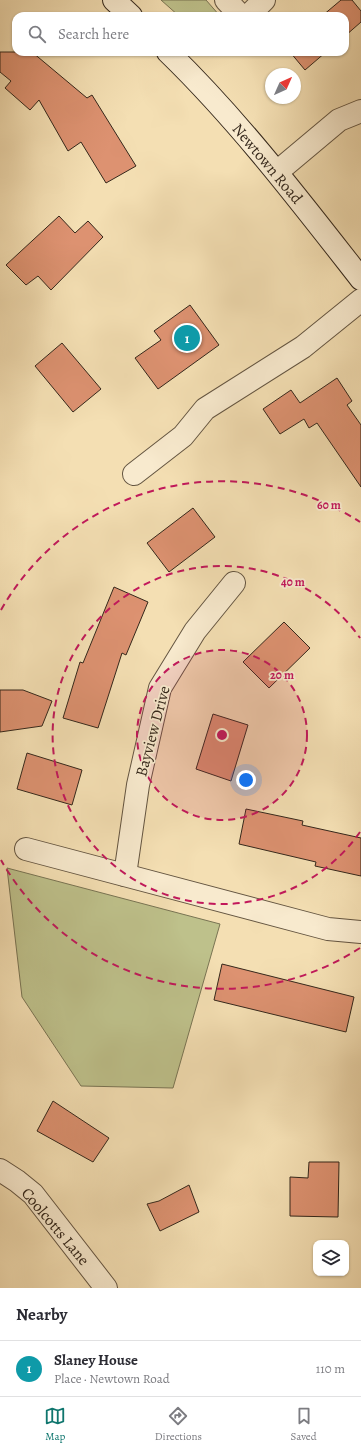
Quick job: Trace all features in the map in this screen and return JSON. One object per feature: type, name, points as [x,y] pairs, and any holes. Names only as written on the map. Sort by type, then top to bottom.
[{"type":"street","points":[[114,0],[126,12]]},
{"type":"street","points":[[226,0],[237,12]]},
{"type":"street","points":[[252,12],[264,0]]},
{"type":"street","name":"Newtown Road","points":[[172,56],[198,82],[277,172],[361,279]]},
{"type":"street","points":[[277,172],[339,120],[361,111]]},
{"type":"street","points":[[134,474],[183,436],[205,409],[303,348],[361,300]]},
{"type":"street","name":"Bayview Drive","points":[[125,875],[138,785],[160,688],[195,631],[234,583]]},
{"type":"street","points":[[26,849],[328,929],[361,932]]},
{"type":"street","name":"Coolcotts Lane","points":[[0,1170],[33,1194],[106,1288]]},
{"type":"green space","points":[[161,0],[206,0],[216,12],[174,12]]},
{"type":"green space","points":[[7,868],[220,924],[173,1088],[81,1086],[22,997]]},
{"type":"building","points":[[341,0],[352,0],[361,11],[361,22],[349,32],[349,12],[327,12]]},
{"type":"building","points":[[0,52],[12,52],[12,56],[37,56],[87,98],[92,95],[136,166],[106,183],[81,142],[68,151],[39,100],[30,110],[5,88],[11,81],[0,72]]},
{"type":"building","points":[[293,56],[321,56],[305,70]]},
{"type":"building","points":[[59,216],[75,233],[88,221],[103,237],[51,290],[38,276],[26,285],[6,265]]},
{"type":"building","points":[[190,305],[219,345],[158,389],[135,358],[161,340],[154,331]]},
{"type":"building","points":[[62,343],[101,389],[73,412],[35,366]]},
{"type":"building","points":[[337,378],[352,401],[347,405],[361,425],[361,487],[317,423],[309,428],[304,419],[280,434],[263,409],[291,390],[300,403]]},
{"type":"building","points":[[193,508],[215,537],[169,572],[147,543]]},
{"type":"building","points":[[114,587],[148,602],[126,655],[122,653],[98,728],[63,718],[80,662],[83,663]]},
{"type":"building","points":[[284,622],[310,648],[269,688],[243,662]]},
{"type":"building","points":[[0,690],[23,690],[52,701],[42,726],[0,732]]},
{"type":"building","points":[[213,714],[248,725],[231,781],[196,769]]},
{"type":"building","points":[[27,753],[82,770],[72,805],[17,789]]},
{"type":"building","points":[[246,809],[303,821],[302,825],[361,838],[361,876],[315,866],[316,862],[239,844]]},
{"type":"building","points":[[222,964],[354,997],[346,1032],[214,1000]]},
{"type":"building","points":[[53,1101],[109,1138],[93,1162],[37,1131]]},
{"type":"building","points":[[309,1162],[339,1162],[338,1217],[290,1216],[290,1177],[308,1178]]},
{"type":"building","points":[[189,1185],[199,1212],[160,1231],[147,1204],[159,1201]]},
{"type":"place","name":"Slaney House","points":[[187,338]]}]
